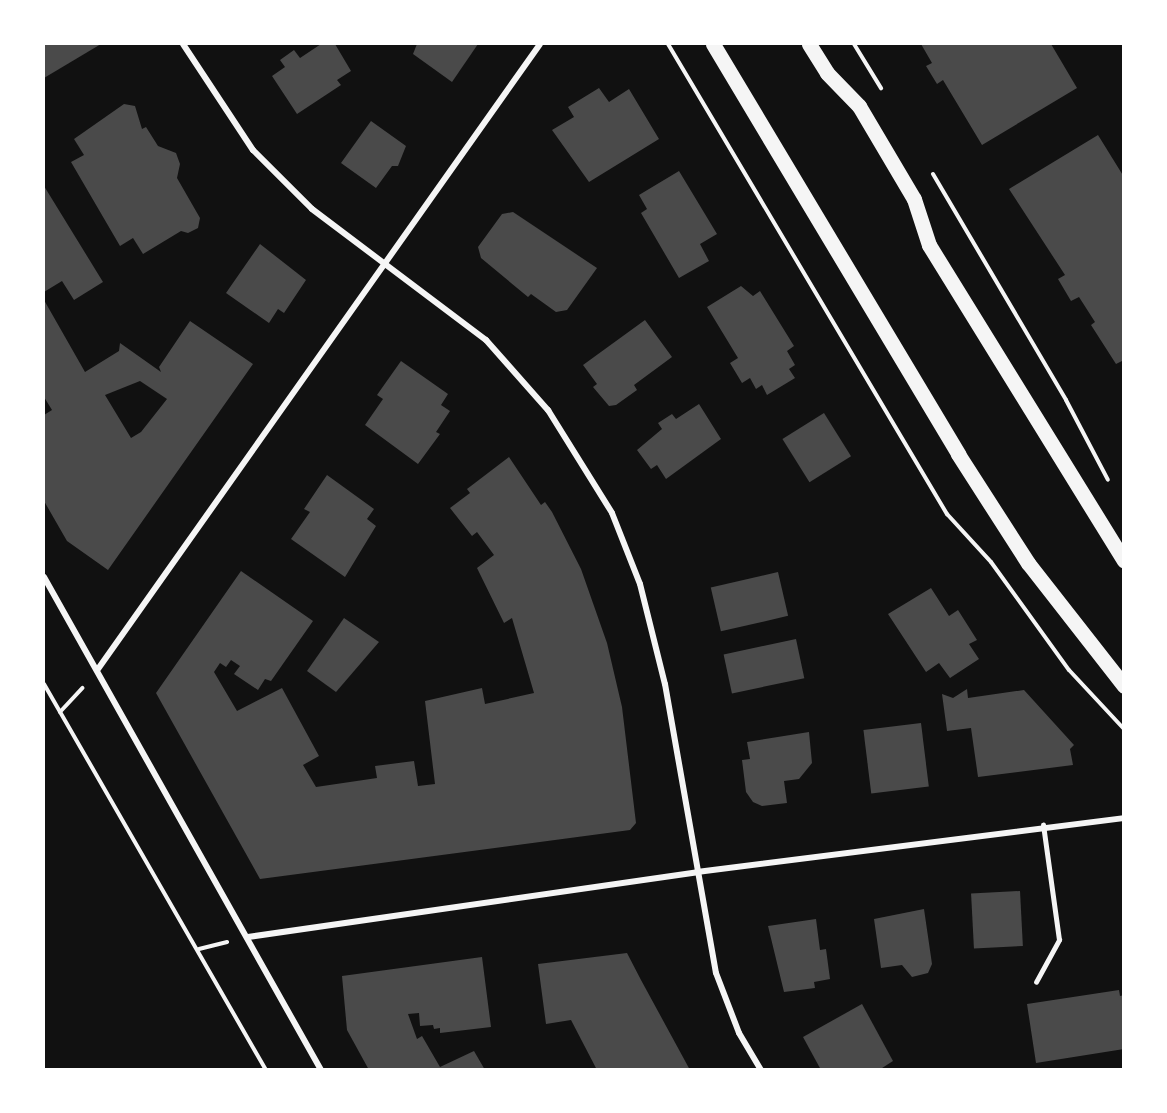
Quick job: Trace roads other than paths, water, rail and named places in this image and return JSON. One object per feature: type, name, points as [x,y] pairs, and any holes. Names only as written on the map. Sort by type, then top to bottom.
[{"type":"main road","points":[[713,44],[964,464],[1028,562],[1124,687]]},
{"type":"main road","points":[[809,44],[827,73],[860,106],[914,199],[929,244],[1124,561]]},
{"type":"street","points":[[183,44],[253,150],[312,209],[486,340],[548,410],[612,513],[640,584],[665,684],[716,973],[739,1033],[761,1070]]},
{"type":"street","points":[[98,669],[384,261],[540,44]]},
{"type":"street","points":[[44,577],[98,669],[321,1070]]},
{"type":"street","points":[[248,937],[697,872],[1043,825],[1124,818]]},
{"type":"lane","points":[[1036,982],[1059,940],[1043,825]]}]
